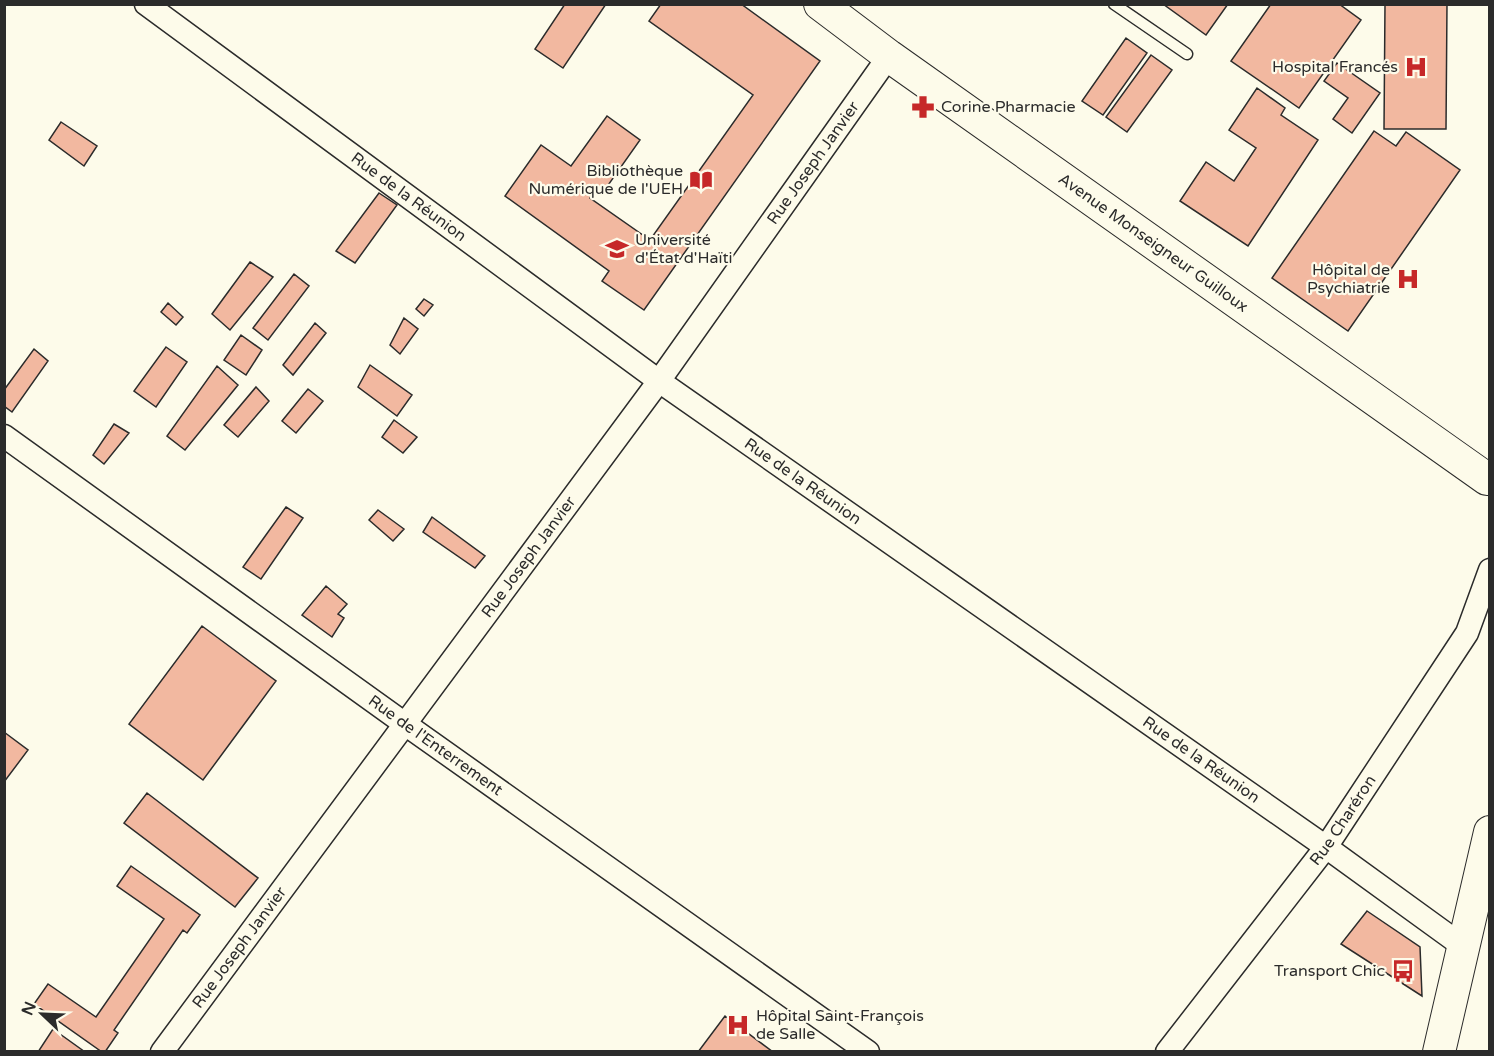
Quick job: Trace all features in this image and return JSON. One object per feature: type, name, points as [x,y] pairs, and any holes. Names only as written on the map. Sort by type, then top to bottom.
[{"type":"street","name":"Rue de la Réunion","points":[[146,4],[659,381],[1326,847],[1464,947]]},
{"type":"street","name":"Avenue Monseigneur Guilloux","points":[[820,4],[889,56],[1489,481]]},
{"type":"street","name":"Rue Joseph Janvier","points":[[162,1052],[659,381],[889,56]]},
{"type":"street","name":"Rue de l'Enterrement","points":[[7,443],[868,1052]]},
{"type":"street","name":"Rue Charéron","points":[[1167,1052],[1326,847],[1467,633],[1490,570]]},
{"type":"street","points":[[1439,1052],[1490,832]]},
{"type":"lane","points":[[1114,4],[1187,54]]},
{"type":"building","points":[[565,4],[606,4],[563,68],[535,49]]},
{"type":"building","points":[[661,4],[741,4],[820,61],[644,310],[602,281],[609,271],[505,196],[541,145],[571,166],[607,116],[640,140],[604,191],[598,186],[590,198],[650,240],[753,95],[649,21]]},
{"type":"building","points":[[1163,4],[1228,4],[1206,35]]},
{"type":"building","points":[[1271,4],[1339,4],[1361,20],[1299,108],[1231,61]]},
{"type":"building","name":"Hospital Francés","points":[[1385,4],[1447,4],[1446,129],[1384,129]]},
{"type":"building","points":[[1126,38],[1147,53],[1103,115],[1082,101]]},
{"type":"building","points":[[1151,55],[1172,70],[1127,132],[1106,117]]},
{"type":"building","points":[[1337,63],[1380,93],[1352,133],[1333,119],[1348,98],[1324,81]]},
{"type":"building","points":[[1257,88],[1285,108],[1281,115],[1318,140],[1248,246],[1180,201],[1206,162],[1234,181],[1256,148],[1229,130]]},
{"type":"building","points":[[61,122],[97,146],[84,166],[49,140]]},
{"type":"building","points":[[1374,131],[1396,146],[1406,132],[1460,170],[1348,331],[1272,278]]},
{"type":"building","points":[[379,193],[397,205],[355,263],[336,251]]},
{"type":"building","points":[[250,262],[273,277],[230,330],[212,314]]},
{"type":"building","points":[[294,274],[309,286],[268,340],[253,328]]},
{"type":"building","points":[[424,299],[433,305],[424,316],[416,309]]},
{"type":"building","points":[[168,303],[183,317],[176,325],[161,312]]},
{"type":"building","points":[[404,318],[418,329],[400,354],[390,345]]},
{"type":"building","points":[[315,323],[326,333],[293,375],[283,365]]},
{"type":"building","points":[[241,335],[262,350],[246,375],[224,360]]},
{"type":"building","points":[[166,347],[187,362],[156,407],[134,391]]},
{"type":"building","points":[[34,349],[48,361],[12,412],[4,406],[4,390]]},
{"type":"building","points":[[370,365],[412,395],[397,416],[358,387]]},
{"type":"building","points":[[217,366],[238,385],[185,450],[167,436]]},
{"type":"building","points":[[256,387],[269,401],[238,437],[224,425]]},
{"type":"building","points":[[308,389],[323,401],[296,433],[282,421]]},
{"type":"building","points":[[394,420],[417,437],[403,453],[382,437]]},
{"type":"building","points":[[114,424],[129,433],[104,464],[93,455]]},
{"type":"building","points":[[286,507],[303,518],[261,579],[243,567]]},
{"type":"building","points":[[378,510],[404,529],[393,541],[369,520]]},
{"type":"building","points":[[432,517],[485,556],[475,568],[423,532]]},
{"type":"building","points":[[326,586],[347,604],[338,614],[344,618],[332,637],[302,615]]},
{"type":"building","points":[[202,626],[276,681],[203,780],[129,724]]},
{"type":"building","points":[[4,732],[28,750],[4,782]]},
{"type":"building","points":[[147,793],[258,878],[235,907],[124,823]]},
{"type":"building","points":[[131,866],[200,915],[187,933],[183,930],[114,1030],[118,1033],[105,1052],[102,1052],[34,1004],[48,984],[96,1017],[164,919],[117,886]]},
{"type":"building","name":"Transport Chic","points":[[1367,911],[1420,947],[1422,996],[1341,944]]},
{"type":"building","points":[[725,1016],[773,1052],[698,1052]]},
{"type":"building","points":[[53,1029],[85,1052],[38,1052]]},
{"type":"place","name":"Hospital Francés","points":[[1416,67]]},
{"type":"place","name":"Corine Pharmacie","points":[[923,107]]},
{"type":"place","name":"Bibliothèque Numérique de l'UEH","points":[[701,180]]},
{"type":"place","name":"Université d'État d'Haïti","points":[[617,249]]},
{"type":"place","name":"Hôpital de Psychiatrie","points":[[1408,279]]},
{"type":"place","name":"Transport Chic","points":[[1403,971]]},
{"type":"place","name":"Hôpital Saint-François de Salle","points":[[738,1025]]}]
